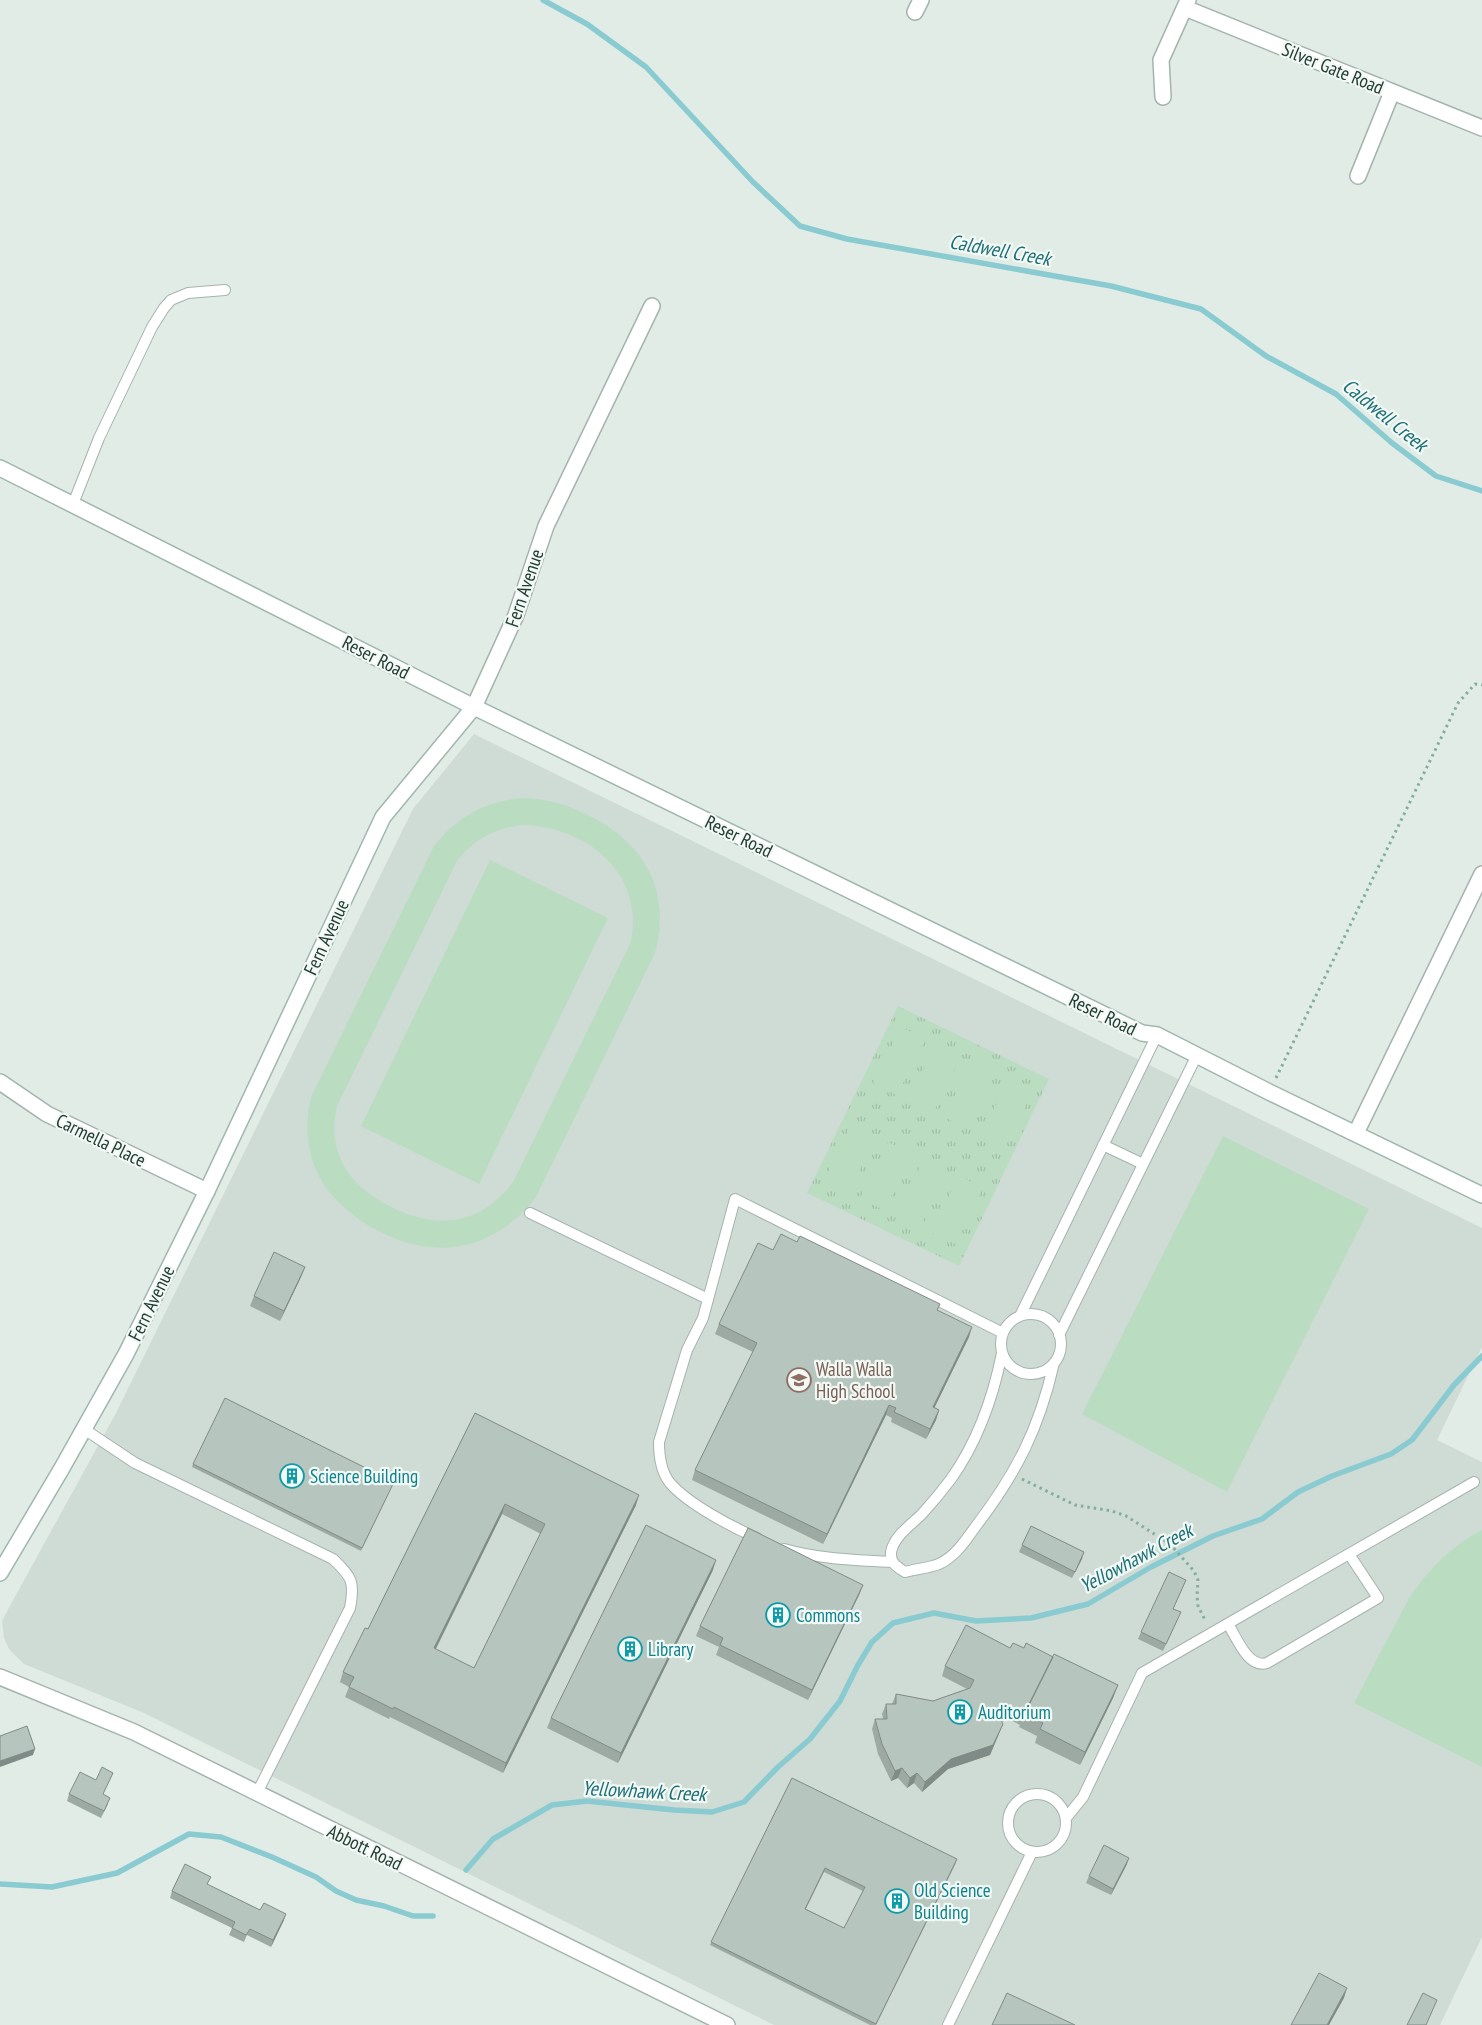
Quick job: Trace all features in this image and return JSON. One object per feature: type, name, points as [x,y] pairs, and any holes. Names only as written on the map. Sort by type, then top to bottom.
[{"type":"main road","name":"Silver Gate Road","points":[[1187,4],[1392,92],[1482,128]]},
{"type":"main road","points":[[1163,97],[1161,60],[1187,4]]},
{"type":"main road","points":[[1358,176],[1392,92]]},
{"type":"main road","name":"Fern Avenue","points":[[0,1573],[126,1354],[207,1191],[383,817],[474,707],[516,615],[546,526],[652,306]]},
{"type":"main road","name":"Reser Road","points":[[0,468],[474,707],[1142,1033],[1157,1035],[1269,1092],[1482,1195]]},
{"type":"main road","points":[[1356,1133],[1482,874]]},
{"type":"main road","name":"Carmella Place","points":[[0,1082],[47,1114],[207,1191]]},
{"type":"main road","name":"Abbott Road","points":[[0,1677],[134,1732],[727,2025]]},
{"type":"lane","points":[[73,504],[99,438],[152,327],[164,308],[171,300],[188,292],[225,290]]},
{"type":"lane","points":[[1020,1316],[1157,1035]]},
{"type":"lane","points":[[1059,1335],[1198,1055]]},
{"type":"lane","points":[[1103,1145],[1143,1164]]},
{"type":"lane","points":[[892,1562],[818,1557],[770,1543],[701,1508],[682,1494],[667,1478],[659,1455],[659,1442],[687,1350],[702,1318],[708,1299],[735,1199],[1003,1332]]},
{"type":"lane","points":[[530,1212],[708,1299]]},
{"type":"lane","points":[[1030,1314],[1046,1318],[1053,1324],[1059,1335],[1061,1347],[1054,1363],[1037,1423],[1012,1474],[993,1504],[958,1551],[939,1564],[905,1572],[896,1567],[892,1562],[891,1552],[895,1542],[952,1478],[978,1433],[991,1398],[1002,1353],[1001,1341],[1003,1332],[1007,1325],[1020,1316],[1030,1314]]},
{"type":"lane","points":[[1002,1353],[1009,1365],[1023,1373],[1040,1373],[1054,1363]]},
{"type":"lane","points":[[84,1429],[135,1463],[333,1559],[348,1573],[353,1590],[350,1608],[257,1793]]},
{"type":"lane","points":[[1066,1818],[1057,1802],[1050,1796],[1032,1794],[1015,1802],[1007,1818],[1010,1836],[1016,1844],[1032,1852],[1050,1849],[1058,1844],[1063,1836],[1066,1818],[1083,1797],[1142,1673],[1474,1482]]},
{"type":"lane","points":[[1228,1624],[1250,1659],[1257,1664],[1267,1663],[1378,1598],[1350,1554]]},
{"type":"lane","points":[[948,2025],[1032,1852]]},
{"type":"path","points":[[1269,1092],[1458,703],[1476,684],[1482,685]]},
{"type":"path","points":[[1012,1474],[1075,1505],[1112,1510],[1126,1516],[1170,1544],[1194,1571],[1198,1580],[1198,1606],[1211,1634]]},
{"type":"shaded area","name":"Walla Walla High School","points":[[474,734],[1482,1228],[1482,1347],[1437,1440],[1482,1462],[1482,1937],[1440,2025],[774,2025],[144,1713],[24,1664],[9,1649],[4,1638],[2,1621],[116,1413],[413,809]]},
{"type":"green space","points":[[532,798],[572,808],[601,822],[632,847],[644,862],[652,877],[657,894],[660,913],[655,953],[536,1197],[519,1216],[501,1230],[481,1240],[460,1246],[438,1248],[416,1245],[394,1238],[371,1227],[339,1202],[327,1188],[317,1173],[311,1156],[308,1138],[308,1118],[311,1097],[434,846],[462,819],[483,807],[508,800]],"holes":[[[522,825],[546,828],[569,834],[589,845],[607,859],[620,876],[629,896],[633,919],[630,944],[513,1182],[500,1197],[470,1216],[453,1220],[419,1218],[402,1212],[371,1195],[350,1175],[342,1163],[337,1150],[335,1137],[337,1106],[457,861],[478,841],[494,832]]]},
{"type":"green space","points":[[490,860],[608,918],[479,1184],[361,1126]]},
{"type":"green space","points":[[898,1006],[1049,1079],[959,1266],[807,1193]]},
{"type":"green space","points":[[901,1027],[925,1039],[897,1095],[873,1083]]},
{"type":"green space","points":[[936,1045],[961,1057],[933,1113],[908,1101]]},
{"type":"green space","points":[[972,1061],[996,1073],[968,1129],[944,1117]]},
{"type":"green space","points":[[1009,1079],[1033,1091],[1005,1147],[981,1135]]},
{"type":"green space","points":[[852,1124],[876,1137],[849,1192],[824,1180]]},
{"type":"green space","points":[[1223,1136],[1369,1209],[1227,1492],[1082,1414]]},
{"type":"green space","points":[[888,1142],[912,1154],[884,1210],[860,1198]]},
{"type":"green space","points":[[924,1159],[948,1171],[920,1227],[896,1215]]},
{"type":"green space","points":[[959,1176],[983,1188],[955,1244],[931,1232]]},
{"type":"green space","points":[[1482,1530],[1482,1767],[1354,1703],[1416,1588],[1432,1568],[1450,1551]]},
{"type":"building","points":[[781,1234],[797,1242],[800,1236],[940,1304],[937,1310],[972,1327],[933,1407],[939,1410],[930,1429],[894,1412],[896,1408],[889,1405],[827,1534],[695,1470],[757,1343],[719,1324],[758,1243],[773,1250]]},
{"type":"building","points":[[274,1252],[305,1267],[284,1311],[254,1296]]},
{"type":"building","name":"Science Building","points":[[225,1398],[394,1482],[362,1548],[193,1464]]},
{"type":"building","points":[[475,1413],[639,1495],[506,1763],[394,1707],[393,1709],[349,1687],[354,1677],[343,1672],[365,1628],[368,1629]],"holes":[[[505,1504],[545,1524],[474,1668],[434,1648]]]},
{"type":"building","name":"Library","points":[[646,1525],[716,1560],[621,1753],[551,1718]]},
{"type":"building","points":[[1031,1526],[1084,1552],[1075,1572],[1022,1545]]},
{"type":"building","name":"Commons","points":[[748,1528],[863,1585],[812,1690],[720,1645],[723,1638],[700,1626]]},
{"type":"building","points":[[1169,1572],[1186,1580],[1173,1609],[1181,1612],[1166,1644],[1141,1632]]},
{"type":"building","name":"Auditorium","points":[[966,1625],[1010,1648],[1013,1643],[1024,1648],[1026,1643],[1053,1657],[1024,1715],[1012,1709],[998,1715],[1003,1724],[993,1745],[951,1759],[925,1782],[917,1773],[910,1778],[902,1768],[895,1771],[882,1744],[875,1719],[887,1719],[886,1704],[896,1704],[896,1694],[933,1701],[970,1688],[974,1680],[945,1666]]},
{"type":"building","points":[[1054,1654],[1118,1685],[1085,1752],[1040,1729],[1043,1723],[1024,1714]]},
{"type":"building","points":[[27,1726],[35,1749],[0,1761],[0,1736]]},
{"type":"building","points":[[102,1767],[113,1773],[103,1794],[110,1798],[104,1811],[69,1794],[80,1772],[96,1780]]},
{"type":"building","name":"Old Science Building","points":[[792,1778],[957,1859],[876,2024],[711,1942]],"holes":[[[825,1868],[865,1887],[844,1928],[805,1909]]]},
{"type":"building","points":[[1104,1845],[1129,1858],[1113,1889],[1089,1876]]},
{"type":"building","points":[[185,1864],[211,1877],[207,1884],[260,1910],[264,1903],[286,1914],[273,1940],[250,1929],[246,1935],[232,1928],[235,1922],[172,1891]]},
{"type":"building","points":[[1319,1973],[1347,1988],[1327,2025],[1291,2025]]},
{"type":"building","points":[[1007,1993],[1075,2025],[992,2025]]},
{"type":"building","points":[[1423,1993],[1437,2000],[1426,2025],[1407,2025]]},
{"type":"waterway","name":"Caldwell Creek","points":[[543,0],[587,24],[646,67],[753,182],[800,226],[847,239],[1111,286],[1201,309],[1266,356],[1336,394],[1392,443],[1436,476],[1482,491]]},
{"type":"waterway","name":"Yellowhawk Creek","points":[[466,1870],[493,1839],[552,1805],[587,1801],[712,1812],[744,1802],[778,1767],[810,1739],[840,1701],[872,1642],[893,1623],[934,1613],[976,1621],[1031,1618],[1088,1604],[1151,1567],[1213,1536],[1262,1519],[1298,1492],[1332,1476],[1391,1454],[1412,1440],[1454,1385],[1482,1356]]},
{"type":"waterway","name":"Yellowhawk Creek","points":[[0,1884],[52,1887],[117,1873],[189,1834],[221,1837],[272,1857],[316,1877],[336,1891],[356,1900],[384,1906],[413,1916],[433,1916]]},
{"type":"place","name":"Walla Walla High School","points":[[799,1380]]},
{"type":"place","name":"Science Building","points":[[292,1476]]},
{"type":"place","name":"Commons","points":[[778,1615]]},
{"type":"place","name":"Library","points":[[630,1649]]},
{"type":"place","name":"Auditorium","points":[[960,1712]]},
{"type":"place","name":"Old Science Building","points":[[897,1901]]}]
